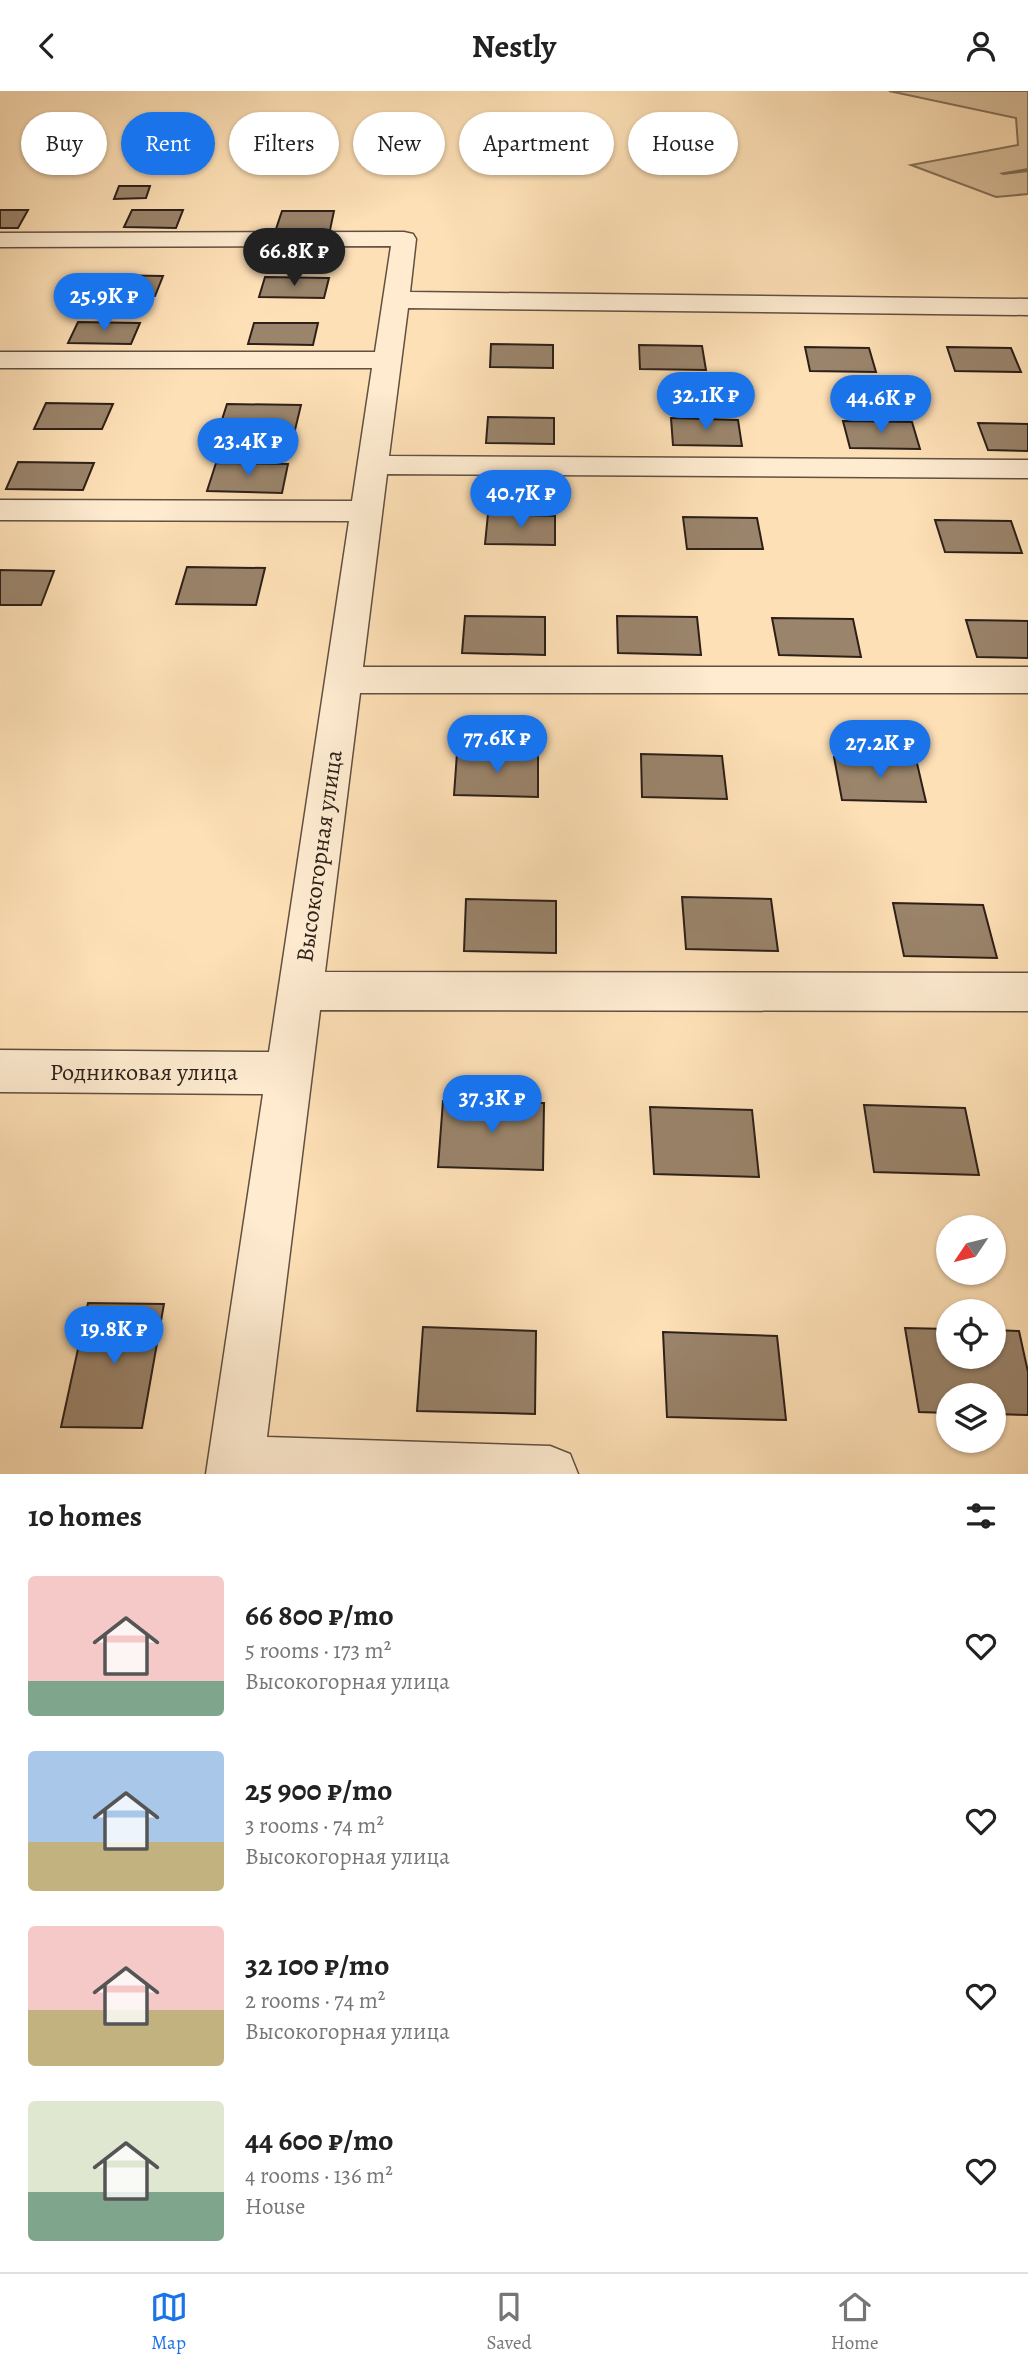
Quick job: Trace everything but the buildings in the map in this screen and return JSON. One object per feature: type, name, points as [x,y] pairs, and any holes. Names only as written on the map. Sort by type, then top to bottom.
[{"type":"street","name":"Высокогорная улица","points":[[0,240],[404,239],[234,1469]]},
{"type":"street","points":[[395,300],[1028,307]]},
{"type":"street","points":[[0,359],[387,360]]},
{"type":"street","points":[[372,465],[1028,469]]},
{"type":"street","points":[[0,510],[366,511]]},
{"type":"street","points":[[343,680],[1028,680]]},
{"type":"street","points":[[300,991],[1028,992]]},
{"type":"street","name":"Родниковая улица","points":[[0,1072],[289,1073]]},
{"type":"street","points":[[234,1469],[550,1474]]},
{"type":"shaded area","points":[[889,91],[1028,91],[1028,194],[996,197],[911,165],[1018,145],[1016,118]]},
{"type":"waterway","points":[[1003,173],[1028,170]]}]
